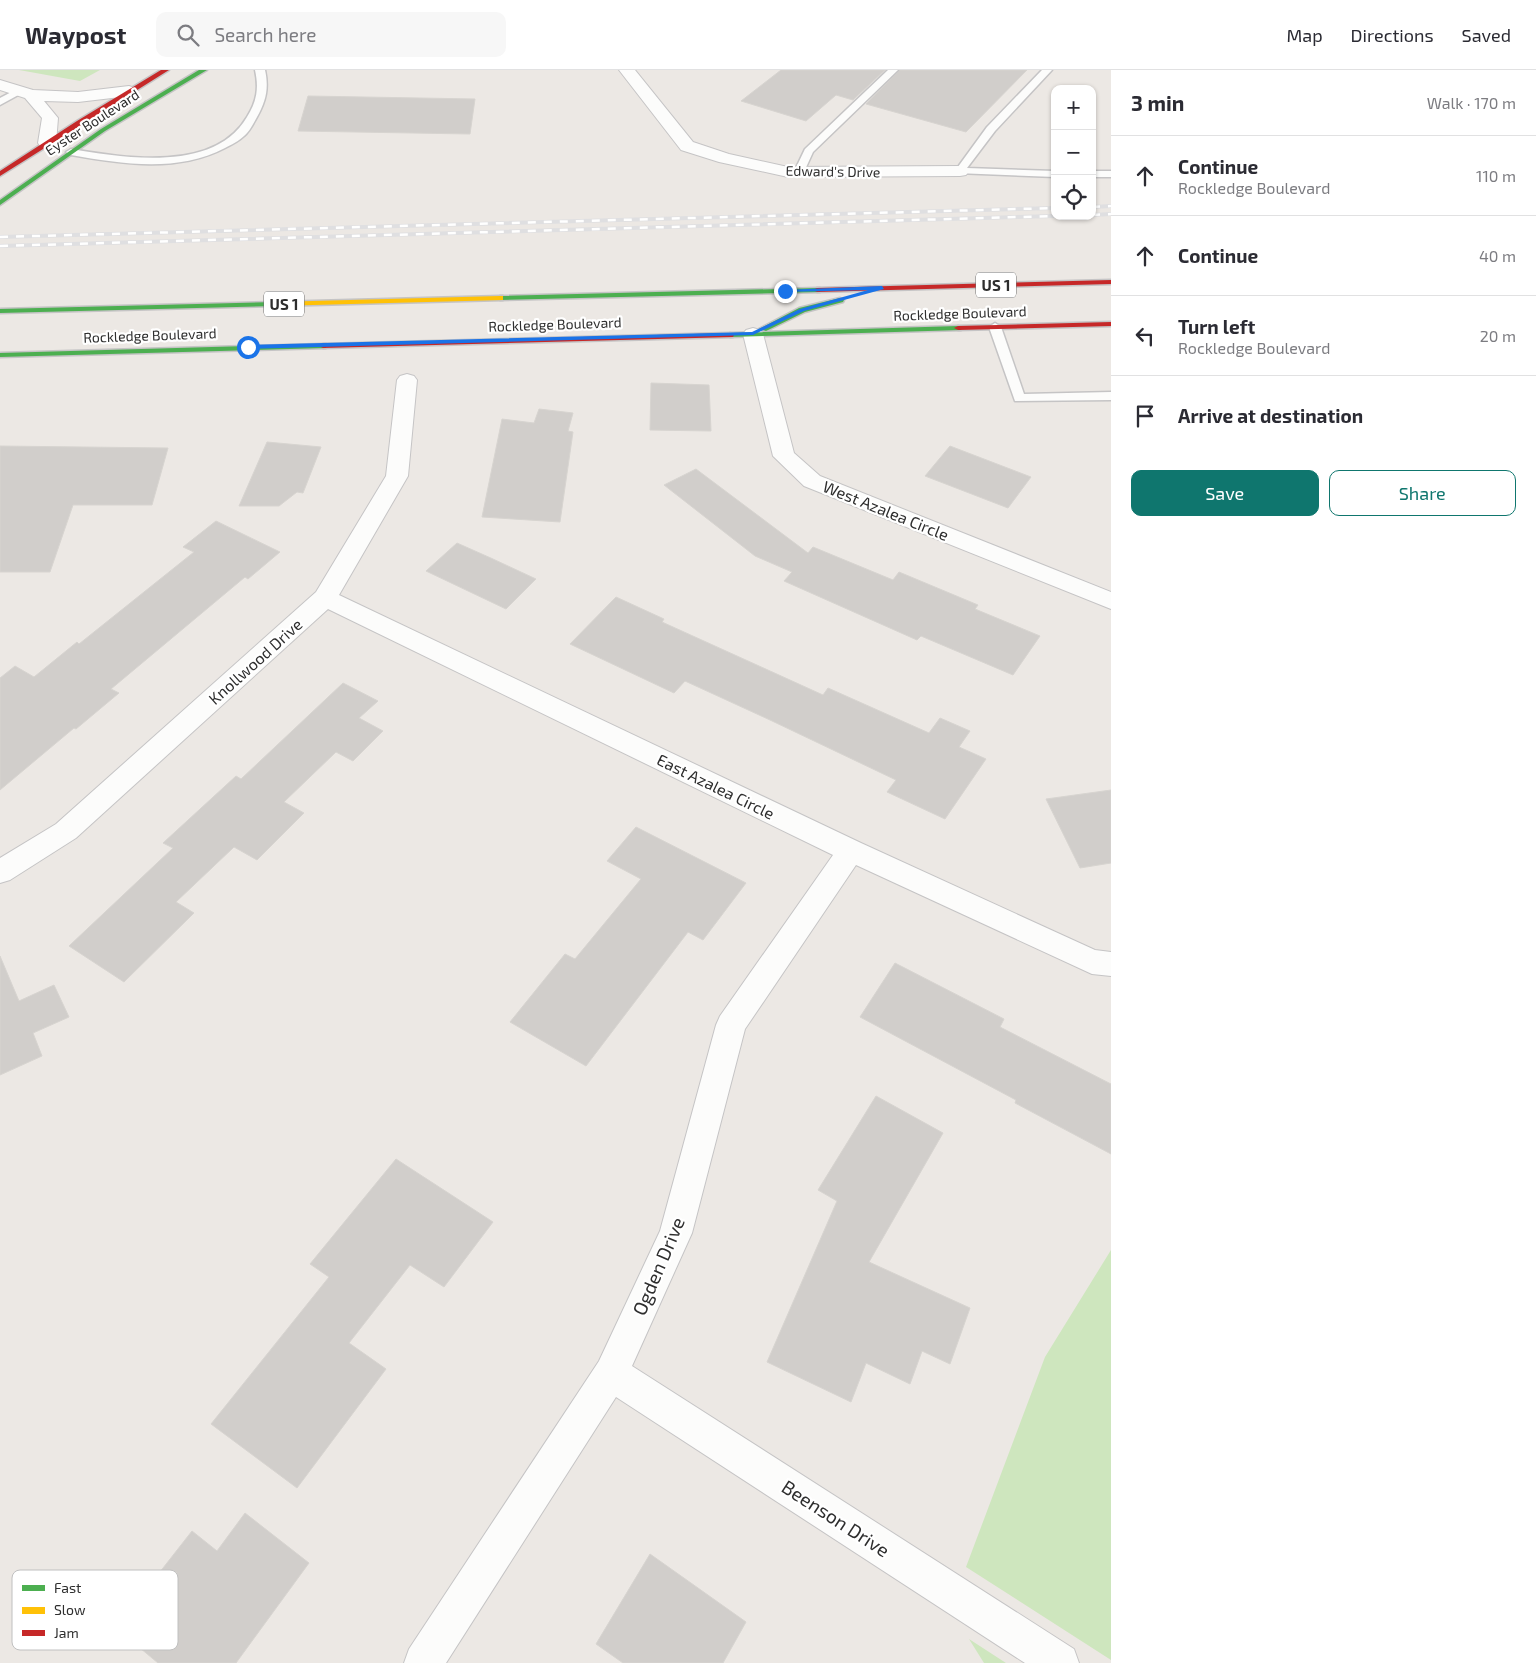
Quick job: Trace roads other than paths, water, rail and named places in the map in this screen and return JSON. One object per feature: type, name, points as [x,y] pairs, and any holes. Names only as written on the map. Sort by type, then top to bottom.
[{"type":"main road","name":"Eyster Boulevard","points":[[0,174],[129,91],[166,70]]},
{"type":"main road","name":"Eyster Boulevard","points":[[0,203],[103,130],[204,70]]},
{"type":"main road","name":"Rockledge Boulevard","points":[[0,311],[1111,282]]},
{"type":"main road","points":[[753,334],[802,310],[882,288]]},
{"type":"main road","name":"Rockledge Boulevard","points":[[0,355],[1111,324]]},
{"type":"street","name":"Edward's Drive","points":[[627,70],[687,146],[725,158],[788,172],[960,171]]},
{"type":"street","points":[[0,85],[25,93],[78,97],[129,91]]},
{"type":"street","points":[[25,93],[50,118],[47,143]]},
{"type":"street","name":"West Azalea Circle","points":[[753,334],[784,456],[812,481],[1111,601]]},
{"type":"street","name":"Knollwood Drive","points":[[0,872],[66,831],[325,598],[398,476],[407,380]]},
{"type":"street","name":"East Azalea Circle","points":[[325,598],[851,851],[1092,962],[1111,964]]},
{"type":"street","name":"Ogden Drive","points":[[423,1663],[611,1373],[676,1233],[731,1025],[851,851]]},
{"type":"street","name":"Beenson Drive","points":[[611,1373],[1060,1663]]},
{"type":"lane","points":[[71,152],[106,158],[165,161],[190,158],[213,152],[242,134],[258,107],[264,85],[260,70]]},
{"type":"lane","points":[[799,172],[809,151],[893,70]]},
{"type":"lane","points":[[960,171],[991,129],[1047,70]]},
{"type":"lane","points":[[0,102],[25,93]]},
{"type":"lane","points":[[960,171],[1051,174]]},
{"type":"lane","points":[[1096,174],[1111,174]]},
{"type":"lane","points":[[995,327],[1019,398],[1111,396]]},
{"type":"railway","points":[[1096,207],[1111,206]]},
{"type":"railway","points":[[0,237],[1051,208]]},
{"type":"railway","points":[[1096,215],[1111,214]]},
{"type":"railway","points":[[0,246],[1051,216]]}]
